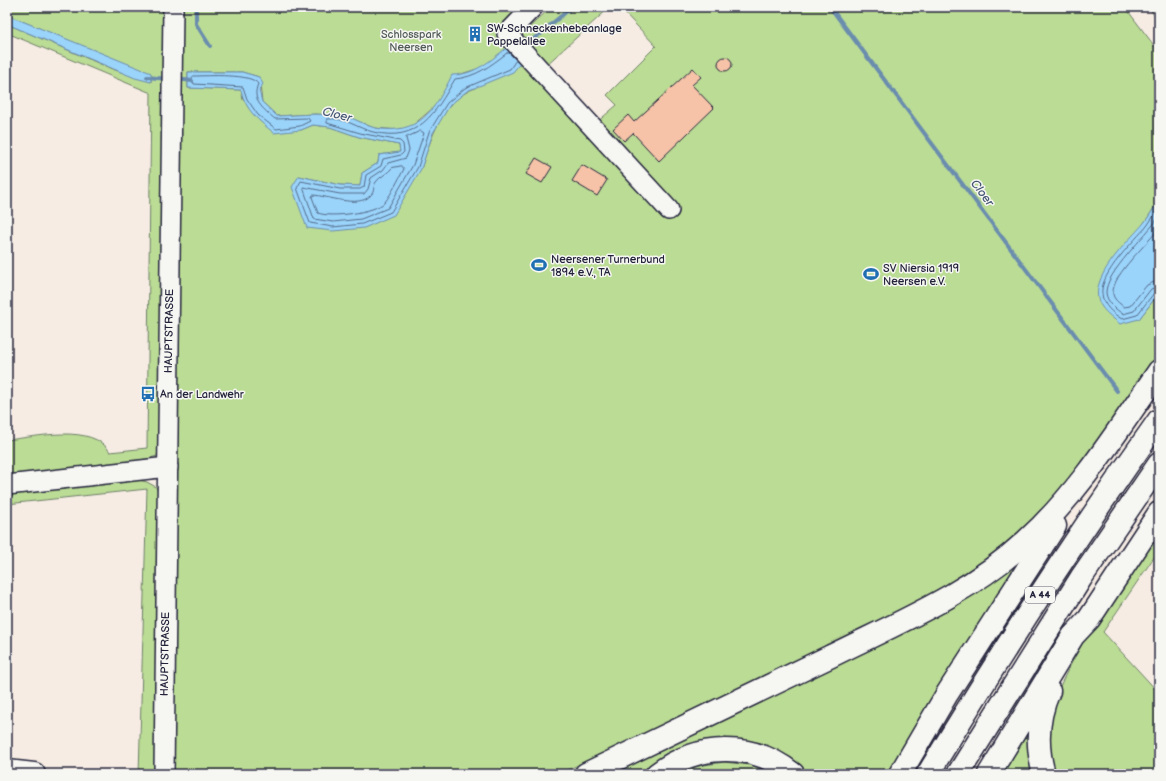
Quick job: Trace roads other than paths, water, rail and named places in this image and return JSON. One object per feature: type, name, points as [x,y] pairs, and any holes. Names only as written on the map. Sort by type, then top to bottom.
[{"type":"highway","points":[[900,774],[951,688],[1092,466],[1159,371]]},
{"type":"highway","name":"A 44","points":[[928,774],[1034,604],[1088,521],[1159,420]]},
{"type":"highway","name":"A 44","points":[[958,774],[1077,584],[1159,464]]},
{"type":"highway","points":[[586,774],[954,595],[1004,561],[1026,541],[1066,499],[1092,466]]},
{"type":"highway","points":[[1044,774],[1039,753],[1038,733],[1042,713],[1055,678],[1080,639],[1089,619],[1159,513]]},
{"type":"highway","points":[[989,774],[1073,636],[1089,619]]},
{"type":"highway","points":[[657,774],[666,767],[693,754],[722,749],[743,751],[765,758],[778,763],[793,774]]},
{"type":"highway","points":[[7,771],[34,774]]},
{"type":"street","name":"HAUPTSTRASSE","points":[[164,774],[172,7]]},
{"type":"street","points":[[533,7],[518,45],[669,210]]},
{"type":"street","points":[[7,485],[168,467]]},
{"type":"water","points":[[7,15],[151,73],[151,82],[135,78],[7,24]]},
{"type":"water","points":[[509,46],[522,61],[513,72],[467,91],[450,105],[433,133],[421,169],[394,215],[364,228],[333,231],[307,228],[292,187],[299,176],[340,185],[360,186],[362,173],[378,163],[379,155],[400,152],[399,145],[359,137],[330,127],[313,125],[301,130],[274,133],[249,109],[241,90],[188,88],[188,72],[242,72],[259,77],[263,84],[259,90],[262,102],[277,116],[312,114],[339,115],[351,118],[375,128],[403,128],[424,118],[439,99],[452,75],[475,70]]},
{"type":"water","points":[[1159,200],[1159,293],[1139,319],[1120,324],[1102,307],[1098,297],[1098,286],[1110,262],[1145,221]]},
{"type":"waterway","points":[[196,7],[196,24],[210,46]]},
{"type":"waterway","name":"Cloer","points":[[525,46],[572,7]]},
{"type":"waterway","name":"Cloer","points":[[830,7],[1117,391]]},
{"type":"waterway","name":"Cloer","points":[[535,29],[541,34]]},
{"type":"waterway","name":"Cloer","points":[[147,77],[168,79]]},
{"type":"waterway","name":"Cloer","points":[[177,79],[192,81]]},
{"type":"place","name":"SW-Schneckenhebeanlage Pappelallee","points":[[475,34]]},
{"type":"place","name":"Neersener Turnerbund 1894 e.V., TA","points":[[539,265]]},
{"type":"place","name":"SV Niersia 1919 Neersen e.V.","points":[[871,274]]},
{"type":"place","name":"An der Landwehr","points":[[148,394]]},
{"type":"park label","name":"Schlosspark Neersen","points":[[411,40]]}]
